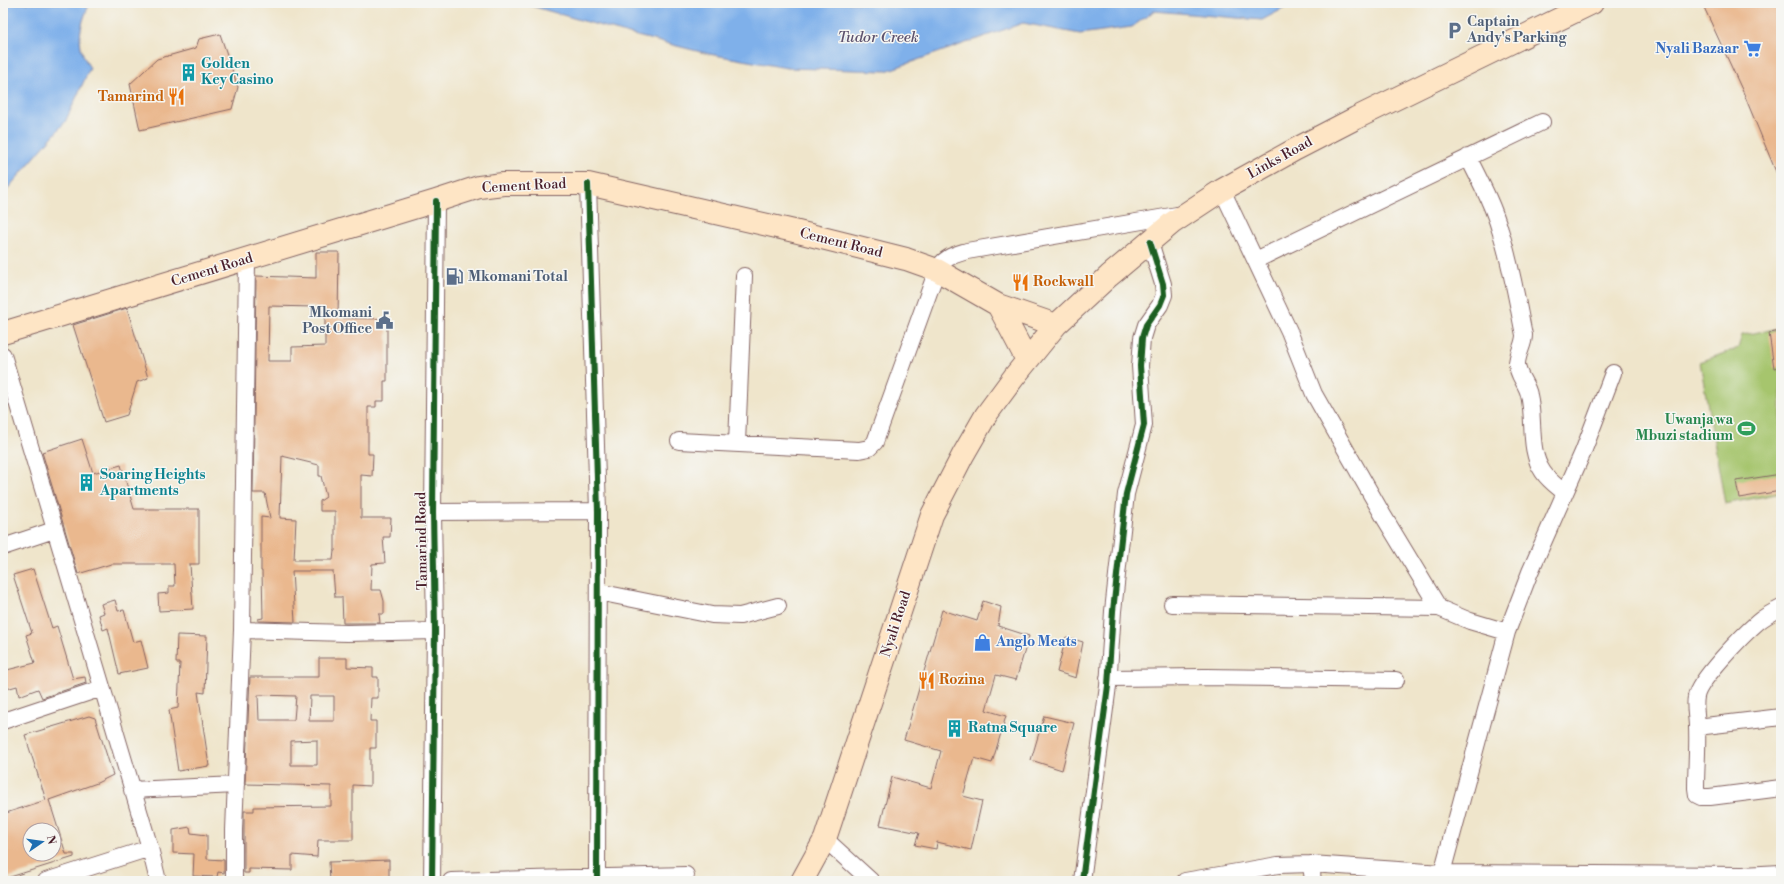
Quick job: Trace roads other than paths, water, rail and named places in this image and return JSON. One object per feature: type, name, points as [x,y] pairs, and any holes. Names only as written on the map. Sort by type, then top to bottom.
[{"type":"main road","name":"Links Road","points":[[1014,377],[1056,325],[1109,276],[1188,213],[1222,190],[1356,118],[1592,3]]},
{"type":"main road","name":"Cement Road","points":[[3,333],[247,260],[479,187],[503,184],[588,184],[794,231],[906,259],[937,270],[998,305],[1056,325]]},
{"type":"main road","points":[[998,305],[1027,360]]},
{"type":"main road","name":"Nyali Road","points":[[802,881],[825,839],[932,515],[963,455],[986,415],[1014,377]]},
{"type":"street","points":[[1256,260],[1542,122]]},
{"type":"street","points":[[1468,157],[1493,210],[1510,267],[1524,334],[1524,341],[1518,357],[1518,368],[1528,387],[1532,433],[1538,463],[1550,480],[1565,494]]},
{"type":"street","points":[[588,184],[598,511],[597,877]]},
{"type":"street","points":[[1222,190],[1289,331],[1314,394],[1384,518],[1439,608]]},
{"type":"street","name":"Tamarind Road","points":[[432,881],[435,631],[433,512],[436,201]]},
{"type":"street","points":[[679,441],[859,450],[872,446],[940,264],[951,256],[967,251],[1188,213]]},
{"type":"street","points":[[1082,881],[1108,678],[1126,494],[1144,425],[1140,366],[1142,338],[1146,325],[1160,305],[1164,295],[1164,284],[1150,242]]},
{"type":"street","points":[[234,881],[242,630],[247,260]]},
{"type":"street","points":[[737,443],[744,276]]},
{"type":"street","points":[[3,355],[150,848],[158,881]]},
{"type":"street","points":[[1442,873],[1507,632],[1530,572],[1583,452],[1613,373]]},
{"type":"street","points":[[433,512],[598,511]]},
{"type":"street","points":[[3,547],[54,530]]},
{"type":"street","points":[[598,592],[712,615],[740,616],[778,606]]},
{"type":"street","points":[[1172,604],[1439,608],[1470,621],[1507,632]]},
{"type":"street","points":[[1781,608],[1771,612],[1758,622],[1722,659],[1701,686],[1696,695],[1695,705],[1697,727],[1697,795],[1700,797],[1781,788]]},
{"type":"street","points":[[242,630],[347,633],[435,631]]},
{"type":"street","points":[[1108,678],[1214,677],[1396,680]]},
{"type":"street","points":[[3,721],[102,688]]},
{"type":"street","points":[[1697,727],[1781,717]]},
{"type":"street","points":[[132,790],[236,785]]},
{"type":"street","points":[[825,839],[871,881]]},
{"type":"street","points":[[46,881],[150,848]]},
{"type":"street","points":[[1312,864],[1313,881]]},
{"type":"street","points":[[1185,881],[1278,865],[1312,864],[1525,877],[1743,875],[1781,872]]},
{"type":"street","points":[[451,881],[686,875]]},
{"type":"water","points":[[3,3],[90,3],[83,20],[80,36],[82,52],[90,68],[65,122],[3,196]]},
{"type":"water","name":"Tudor Creek","points":[[521,3],[1294,3],[1262,20],[1154,11],[1132,27],[1080,34],[1023,23],[886,71],[787,68],[709,54],[629,34]]},
{"type":"place","name":"Captain Andy's Parking","points":[[1454,30]]},
{"type":"place","name":"Nyali Bazaar","points":[[1752,49]]},
{"type":"place","name":"Golden Key Casino","points":[[188,72]]},
{"type":"place","name":"Tamarind","points":[[177,97]]},
{"type":"place","name":"Mkomani Total","points":[[455,277]]},
{"type":"place","name":"Rockwall","points":[[1020,282]]},
{"type":"place","name":"Mkomani Post Office","points":[[385,321]]},
{"type":"place","name":"Uwanja wa Mbuzi stadium","points":[[1746,428]]},
{"type":"place","name":"Soaring Heights Apartments","points":[[87,483]]},
{"type":"place","name":"Anglo Meats","points":[[983,642]]},
{"type":"place","name":"Rozina","points":[[926,680]]},
{"type":"place","name":"Ratna Square","points":[[955,728]]}]
